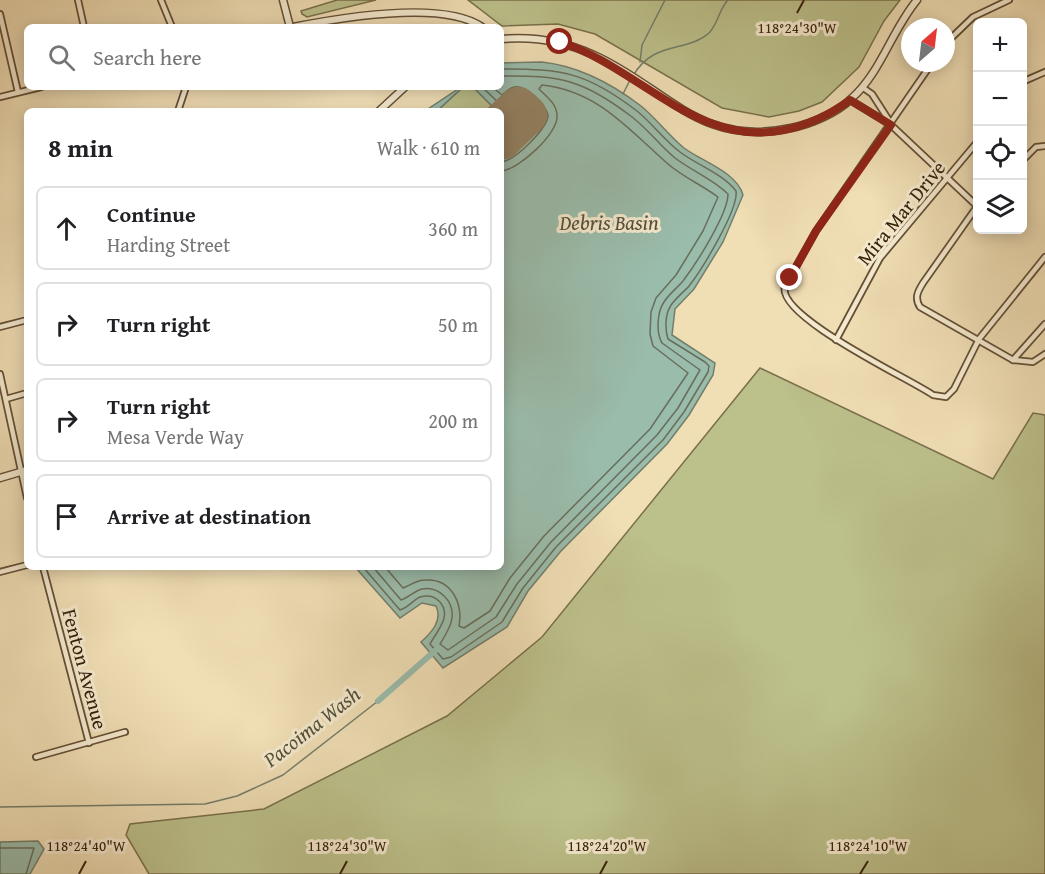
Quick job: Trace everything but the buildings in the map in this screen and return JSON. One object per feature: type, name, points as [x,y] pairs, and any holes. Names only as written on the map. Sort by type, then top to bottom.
[{"type":"street","points":[[78,0],[83,24]]},
{"type":"street","points":[[161,0],[171,24]]},
{"type":"street","points":[[283,0],[291,24]]},
{"type":"street","points":[[504,39],[526,38],[560,42],[597,56],[701,120],[743,133],[766,134],[800,127],[850,100],[862,87],[898,26],[917,0]]},
{"type":"street","points":[[955,35],[973,17],[1009,0]]},
{"type":"street","points":[[307,24],[406,4]]},
{"type":"street","points":[[415,4],[425,4]]},
{"type":"street","points":[[458,8],[468,13],[479,24]]},
{"type":"street","points":[[0,14],[18,92]]},
{"type":"street","points":[[926,72],[816,231],[785,286],[785,298],[836,340],[933,395],[946,397],[954,389],[979,339],[1045,257]]},
{"type":"street","points":[[1027,80],[1045,72]]},
{"type":"street","points":[[862,87],[872,94],[891,125]]},
{"type":"street","points":[[0,97],[27,90]]},
{"type":"street","points":[[181,108],[185,90]]},
{"type":"street","points":[[382,108],[402,90]]},
{"type":"street","points":[[850,100],[891,125],[973,201]]},
{"type":"street","points":[[1027,157],[1036,147],[1044,146]]},
{"type":"street","name":"Mira Mar Drive","points":[[836,340],[873,267],[973,147]]},
{"type":"street","points":[[973,211],[923,283],[917,295],[917,302],[920,307],[1013,360],[1033,362],[1045,354]]},
{"type":"street","points":[[0,327],[24,321]]},
{"type":"street","points":[[1013,360],[1045,324]]},
{"type":"street","points":[[0,374],[24,467]]},
{"type":"street","points":[[6,399],[24,394]]},
{"type":"street","points":[[0,478],[24,471]]},
{"type":"street","points":[[0,572],[24,566]]},
{"type":"street","name":"Fenton Avenue","points":[[44,570],[89,743]]},
{"type":"street","points":[[36,757],[124,732]]},
{"type":"green space","points":[[337,0],[376,0],[307,17],[302,14],[301,11]]},
{"type":"green space","points":[[468,0],[900,0],[884,21],[859,67],[822,102],[799,111],[769,117],[722,108],[595,34],[558,24],[504,26]]},
{"type":"green space","points":[[460,90],[476,90],[494,108],[440,108]]},
{"type":"green space","points":[[517,100],[536,117],[504,147],[504,111]]},
{"type":"green space","points":[[760,368],[993,479],[1033,413],[1045,415],[1045,874],[149,874],[126,835],[130,824],[264,809],[447,716],[542,637]]},
{"type":"water","name":"Debris Basin","points":[[504,63],[555,64],[606,83],[646,111],[684,148],[726,173],[734,180],[743,195],[723,242],[694,289],[675,309],[672,335],[715,363],[713,375],[689,415],[667,444],[561,551],[528,591],[507,627],[443,668],[421,642],[437,622],[436,606],[422,603],[400,618],[358,570],[504,570],[504,147],[535,117],[517,100],[504,112],[504,108],[494,108],[476,90],[504,90]]},
{"type":"water","points":[[456,90],[460,90],[440,108],[430,108]]},
{"type":"water","points":[[38,841],[44,849],[30,874],[0,874],[0,842]]},
{"type":"waterway","points":[[640,62],[642,45],[665,0]]},
{"type":"waterway","name":"Pacoima Wash","points":[[633,76],[650,57],[691,43],[709,33],[728,0]]},
{"type":"waterway","name":"Pacoima Wash","points":[[623,94],[630,80]]},
{"type":"waterway","name":"Pacoima Wash","points":[[378,701],[437,649]]},
{"type":"waterway","name":"Pacoima Wash","points":[[0,807],[205,804],[237,796],[283,775],[378,701]]},
{"type":"runway","points":[[504,120],[518,107],[527,115],[504,137]]},
{"type":"route","points":[[560,42],[597,56],[686,113],[722,128],[743,133],[766,134],[800,127],[850,100],[891,125],[816,231],[790,278]]}]
